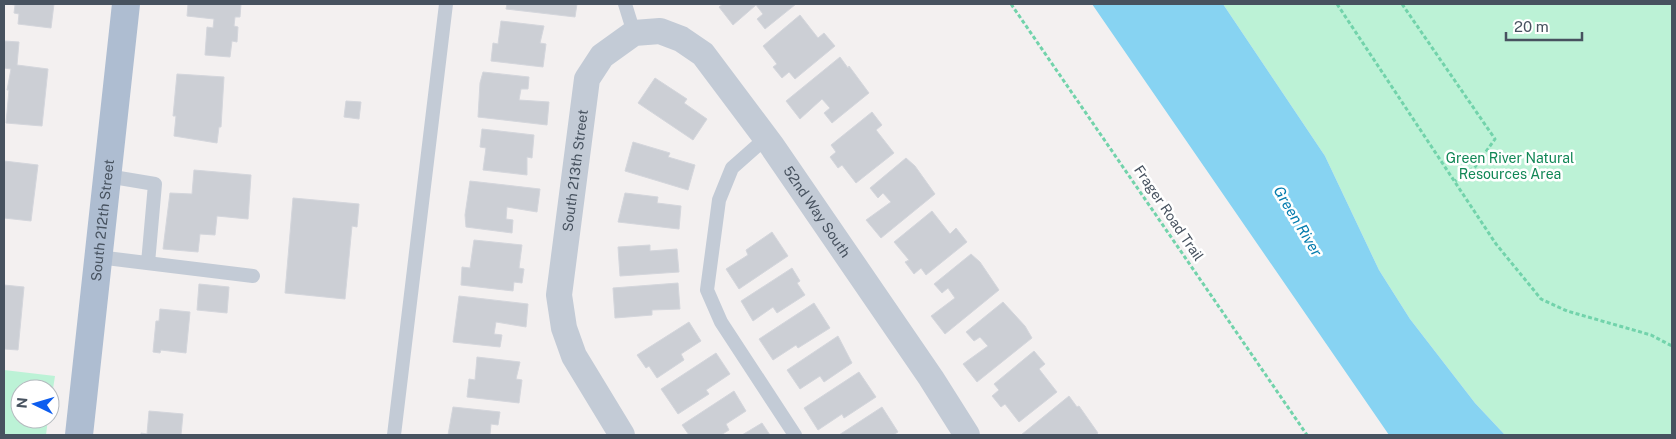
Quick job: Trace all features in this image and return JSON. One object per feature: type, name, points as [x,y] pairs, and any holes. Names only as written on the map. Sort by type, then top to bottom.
[{"type":"main road","name":"South 212th Street","points":[[79,435],[126,4]]},
{"type":"street","name":"52nd Way South","points":[[634,33],[660,31],[681,39],[703,54],[766,138],[967,435]]},
{"type":"street","name":"South 213th Street","points":[[622,435],[574,356],[564,328],[559,295],[587,79],[602,56],[634,33]]},
{"type":"lane","points":[[394,435],[446,4]]},
{"type":"lane","points":[[625,4],[634,33]]},
{"type":"lane","points":[[766,138],[732,168],[720,200],[707,290],[721,322],[795,435]]},
{"type":"lane","points":[[107,176],[154,184],[148,263]]},
{"type":"lane","points":[[98,256],[253,276]]},
{"type":"path","name":"Frager Road Trail","points":[[1012,4],[1307,435]]},
{"type":"path","points":[[1337,4],[1496,244],[1541,299],[1567,311],[1651,335],[1672,346]]},
{"type":"path","points":[[1402,4],[1495,139],[1475,167],[1455,181]]},
{"type":"green space","name":"Green River Natural Resources Area","points":[[1223,4],[1672,4],[1672,435],[1505,435],[1475,403],[1410,319],[1379,270],[1325,156]]},
{"type":"green space","points":[[4,370],[55,376],[55,379],[10,379],[10,429],[47,429],[46,435],[4,435]]},
{"type":"water","name":"Green River","points":[[1092,4],[1223,4],[1325,156],[1379,270],[1410,319],[1475,403],[1505,435],[1389,435]]},
{"type":"building","points":[[9,4],[54,4],[51,28],[18,24],[19,14],[14,13],[15,5]]},
{"type":"building","points":[[188,4],[241,4],[240,17],[235,17],[234,26],[238,27],[237,42],[232,41],[230,57],[205,55],[207,27],[213,28],[214,19],[187,16]]},
{"type":"building","points":[[507,4],[577,4],[575,17],[506,9]]},
{"type":"building","points":[[723,4],[796,4],[765,29],[757,19],[763,14],[756,5],[733,25],[719,7]]},
{"type":"building","points":[[800,15],[818,38],[824,33],[835,46],[795,79],[789,72],[782,78],[773,67],[777,64],[763,46]]},
{"type":"building","points":[[501,21],[544,26],[540,43],[546,44],[543,67],[491,61],[493,43],[498,44]]},
{"type":"building","points":[[4,41],[19,42],[17,65],[48,69],[42,126],[6,123],[9,90],[7,90],[11,69],[4,68]]},
{"type":"building","points":[[840,57],[869,93],[832,123],[824,113],[830,108],[822,99],[800,119],[786,101]]},
{"type":"building","points":[[483,72],[529,77],[528,89],[521,89],[519,100],[549,102],[547,125],[478,117],[480,83]]},
{"type":"building","points":[[177,74],[224,77],[221,127],[219,127],[217,143],[174,136],[176,116],[173,116]]},
{"type":"building","points":[[655,78],[687,99],[684,103],[707,119],[693,140],[638,103]]},
{"type":"building","points":[[346,101],[361,102],[359,119],[344,117]]},
{"type":"building","points":[[872,112],[882,125],[876,130],[894,153],[856,183],[842,165],[838,168],[830,157],[836,152],[831,145]]},
{"type":"building","points":[[482,129],[534,135],[532,158],[527,157],[527,175],[483,170],[486,148],[480,147]]},
{"type":"building","points":[[633,142],[670,153],[668,157],[695,165],[688,190],[625,171]]},
{"type":"building","points":[[906,158],[915,166],[935,194],[881,238],[866,220],[891,202],[883,193],[878,198],[870,188]]},
{"type":"building","points":[[4,161],[38,165],[31,221],[4,218]]},
{"type":"building","points":[[194,170],[251,175],[248,219],[217,216],[215,235],[200,234],[198,252],[163,249],[170,193],[192,194]]},
{"type":"building","points":[[470,181],[540,189],[537,212],[507,207],[506,219],[513,220],[512,233],[466,227],[465,215]]},
{"type":"building","points":[[625,193],[658,197],[657,203],[681,206],[679,229],[618,222]]},
{"type":"building","points":[[293,198],[359,204],[357,227],[352,226],[345,299],[285,293]]},
{"type":"building","points":[[932,211],[950,234],[956,228],[967,242],[926,275],[921,268],[914,274],[905,262],[909,260],[894,242]]},
{"type":"building","points":[[772,232],[788,256],[739,289],[726,269],[748,255],[746,250]]},
{"type":"building","points":[[474,240],[522,245],[519,268],[524,269],[522,283],[514,282],[513,291],[461,285],[462,267],[470,268]]},
{"type":"building","points":[[650,245],[650,251],[677,249],[679,272],[620,276],[618,247]]},
{"type":"building","points":[[971,254],[980,262],[999,290],[945,334],[931,316],[955,298],[948,288],[942,293],[934,284]]},
{"type":"building","points":[[792,268],[800,281],[797,283],[805,295],[777,313],[773,307],[753,321],[741,301]]},
{"type":"building","points":[[678,283],[680,309],[652,310],[652,315],[615,318],[613,288]]},
{"type":"building","points":[[199,284],[229,287],[227,313],[197,310]]},
{"type":"building","points":[[4,285],[24,287],[18,350],[4,349]]},
{"type":"building","points":[[459,296],[528,304],[526,327],[496,322],[494,334],[502,335],[500,347],[453,342]]},
{"type":"building","points":[[1003,302],[1025,326],[1032,338],[977,382],[963,364],[988,346],[980,337],[974,341],[966,332]]},
{"type":"building","points":[[814,303],[830,328],[798,348],[796,345],[773,360],[759,339]]},
{"type":"building","points":[[160,309],[190,312],[186,353],[161,350],[160,353],[153,352],[156,321],[159,321]]},
{"type":"building","points":[[689,322],[701,341],[681,354],[684,360],[657,378],[649,366],[646,368],[637,355]]},
{"type":"building","points":[[838,336],[852,363],[824,382],[820,376],[800,389],[787,370]]},
{"type":"building","points":[[1034,351],[1045,364],[1039,369],[1057,392],[1019,422],[1005,404],[1001,407],[992,396],[999,390],[994,384]]},
{"type":"building","points":[[716,353],[730,374],[706,390],[709,394],[678,414],[661,389]]},
{"type":"building","points":[[477,357],[520,362],[516,379],[522,380],[519,403],[467,397],[469,379],[475,380]]},
{"type":"building","points":[[859,372],[876,397],[844,418],[842,414],[818,430],[804,408]]},
{"type":"building","points":[[734,391],[746,411],[726,424],[729,430],[721,435],[689,435],[682,425]]},
{"type":"building","points":[[1069,396],[1077,407],[1079,406],[1098,433],[1095,435],[1021,435]]},
{"type":"building","points":[[453,407],[500,412],[498,425],[491,424],[490,435],[448,435]]},
{"type":"building","points":[[882,407],[898,432],[893,435],[839,435]]},
{"type":"building","points":[[149,411],[183,414],[181,435],[141,435],[141,433],[147,434]]},
{"type":"building","points":[[762,423],[770,435],[742,435]]}]
